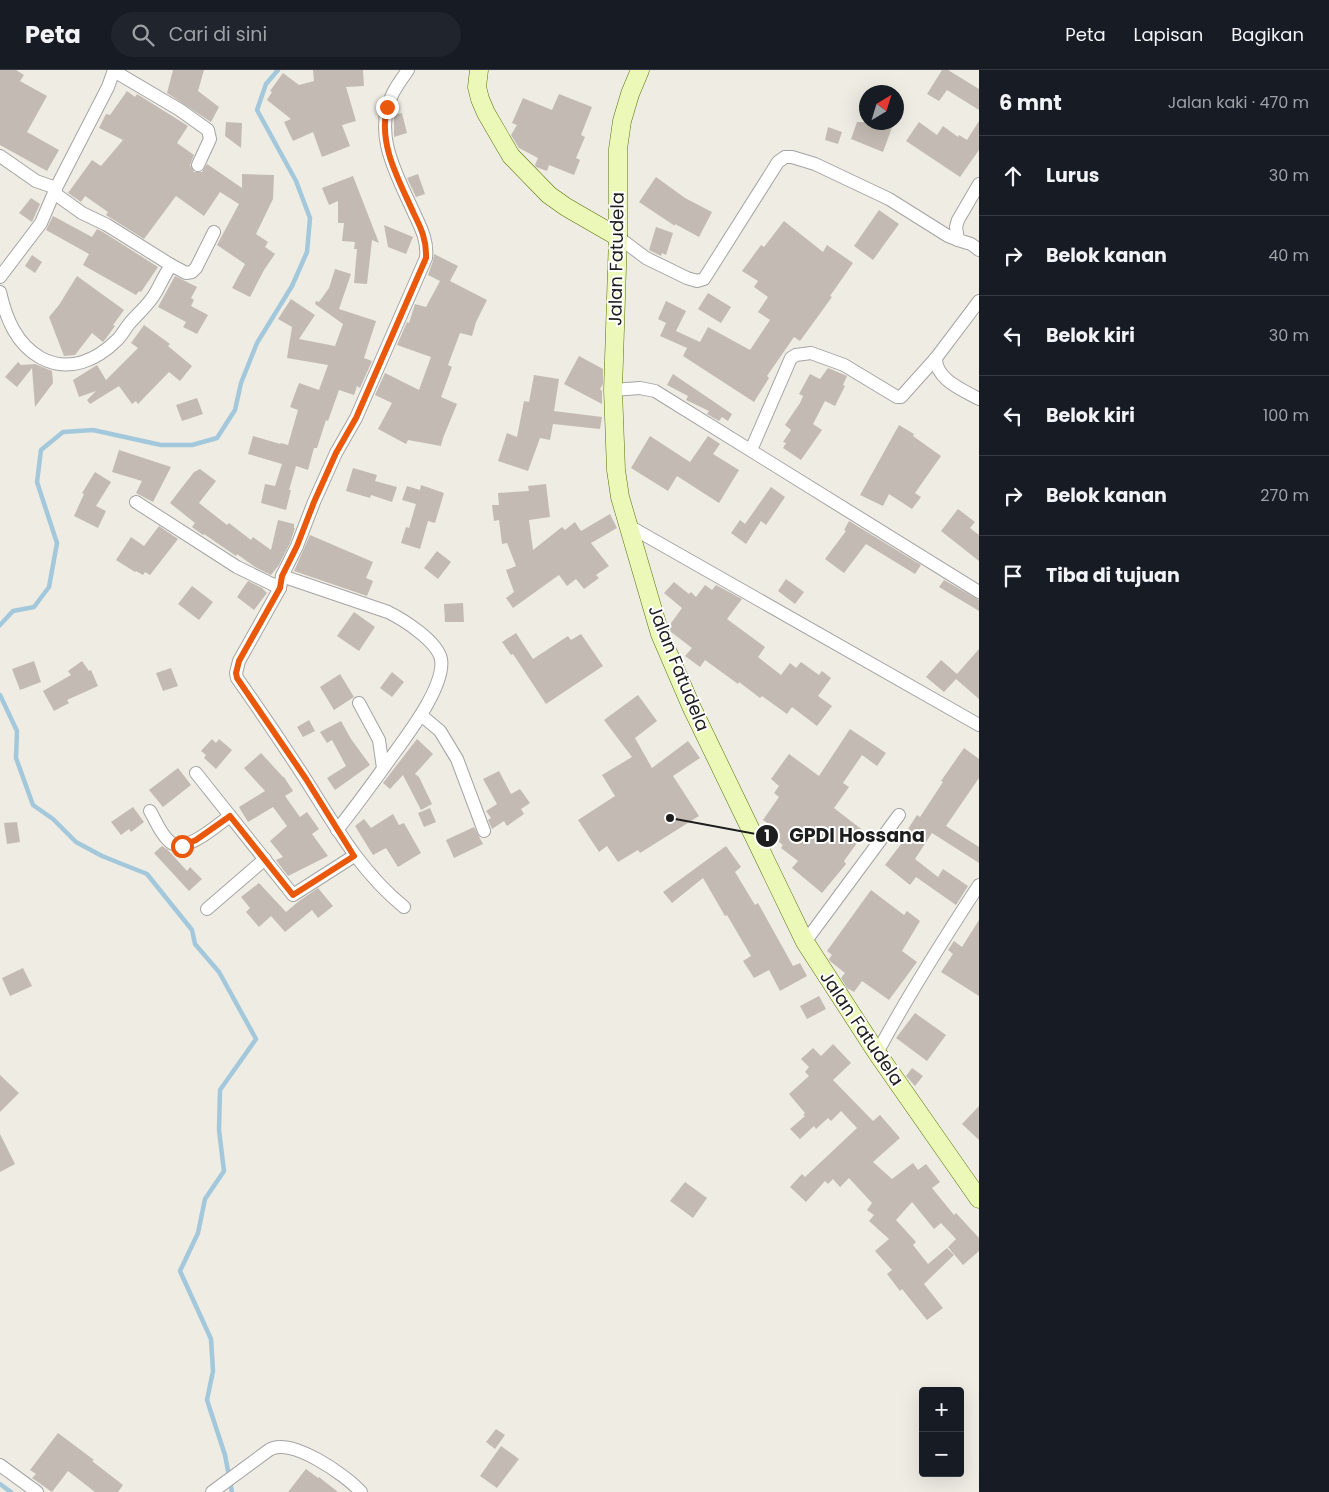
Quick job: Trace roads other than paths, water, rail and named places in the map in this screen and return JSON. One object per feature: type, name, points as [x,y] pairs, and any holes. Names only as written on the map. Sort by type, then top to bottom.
[{"type":"street","points":[[0,277],[41,223],[114,70],[180,110],[208,130],[210,139],[198,165]]},
{"type":"street","points":[[404,907],[387,894],[354,856],[306,779],[237,678],[236,673],[239,661],[281,582],[314,502],[336,453],[356,418],[426,258],[425,236],[397,175],[385,138],[384,121],[387,107],[393,92],[408,70]]},
{"type":"street","points":[[479,70],[477,87],[486,113],[511,156],[549,195],[618,237],[646,258],[687,278],[697,281],[704,279],[778,162],[785,157],[792,157],[815,164],[889,199],[948,236],[971,244],[979,250]]},
{"type":"street","name":"Jalan Fatudela","points":[[640,70],[622,121],[618,149],[618,237],[613,390],[616,470],[620,497],[660,634],[692,706],[805,942],[877,1053],[979,1199]]},
{"type":"street","points":[[0,156],[36,181],[55,191],[82,213],[107,225],[186,273],[192,272],[196,268],[214,232]]},
{"type":"street","points":[[958,240],[956,228],[958,220],[979,184]]},
{"type":"street","points":[[0,292],[4,310],[12,328],[20,341],[31,352],[51,362],[68,365],[77,364],[96,356],[118,339],[156,293],[171,265]]},
{"type":"street","points":[[751,450],[792,358],[796,355],[811,353],[844,365],[897,397],[901,397],[936,358],[979,301]]},
{"type":"street","points":[[936,358],[936,365],[940,374],[979,399]]},
{"type":"street","points":[[613,390],[640,388],[655,392],[979,592]]},
{"type":"street","points":[[136,502],[237,567],[281,582],[388,612],[414,627],[439,654],[441,670],[437,683],[421,715],[364,798],[337,830]]},
{"type":"street","points":[[629,526],[979,725]]},
{"type":"street","points":[[359,703],[379,740],[383,768]]},
{"type":"street","points":[[421,715],[440,731],[457,759],[484,831]]},
{"type":"street","points":[[196,773],[293,895],[354,856]]},
{"type":"street","points":[[150,811],[170,843],[177,846],[190,844],[230,816]]},
{"type":"street","points":[[805,942],[899,815]]},
{"type":"street","points":[[207,909],[265,859]]},
{"type":"street","points":[[877,1053],[928,965],[979,885]]},
{"type":"street","points":[[217,1488],[274,1447],[292,1448],[310,1455],[361,1492]]},
{"type":"street","points":[[0,1465],[36,1492]]},
{"type":"waterway","points":[[0,625],[13,611],[34,607],[49,587],[57,543],[37,482],[41,450],[63,432],[93,430],[161,445],[192,445],[217,438],[235,410],[241,383],[257,343],[292,286],[307,252],[310,218],[296,181],[257,110],[266,84],[278,70]]},
{"type":"waterway","points":[[0,695],[17,731],[16,758],[33,805],[53,819],[76,842],[102,856],[147,874],[192,930],[195,944],[219,972],[256,1039],[220,1090],[219,1130],[224,1171],[205,1199],[198,1233],[180,1271],[211,1339],[213,1371],[207,1400],[225,1455],[232,1492]]},
{"type":"waterway","points":[[0,1484],[11,1492]]},
{"type":"place","name":"GPDI Hossana","points":[[670,818]]}]
